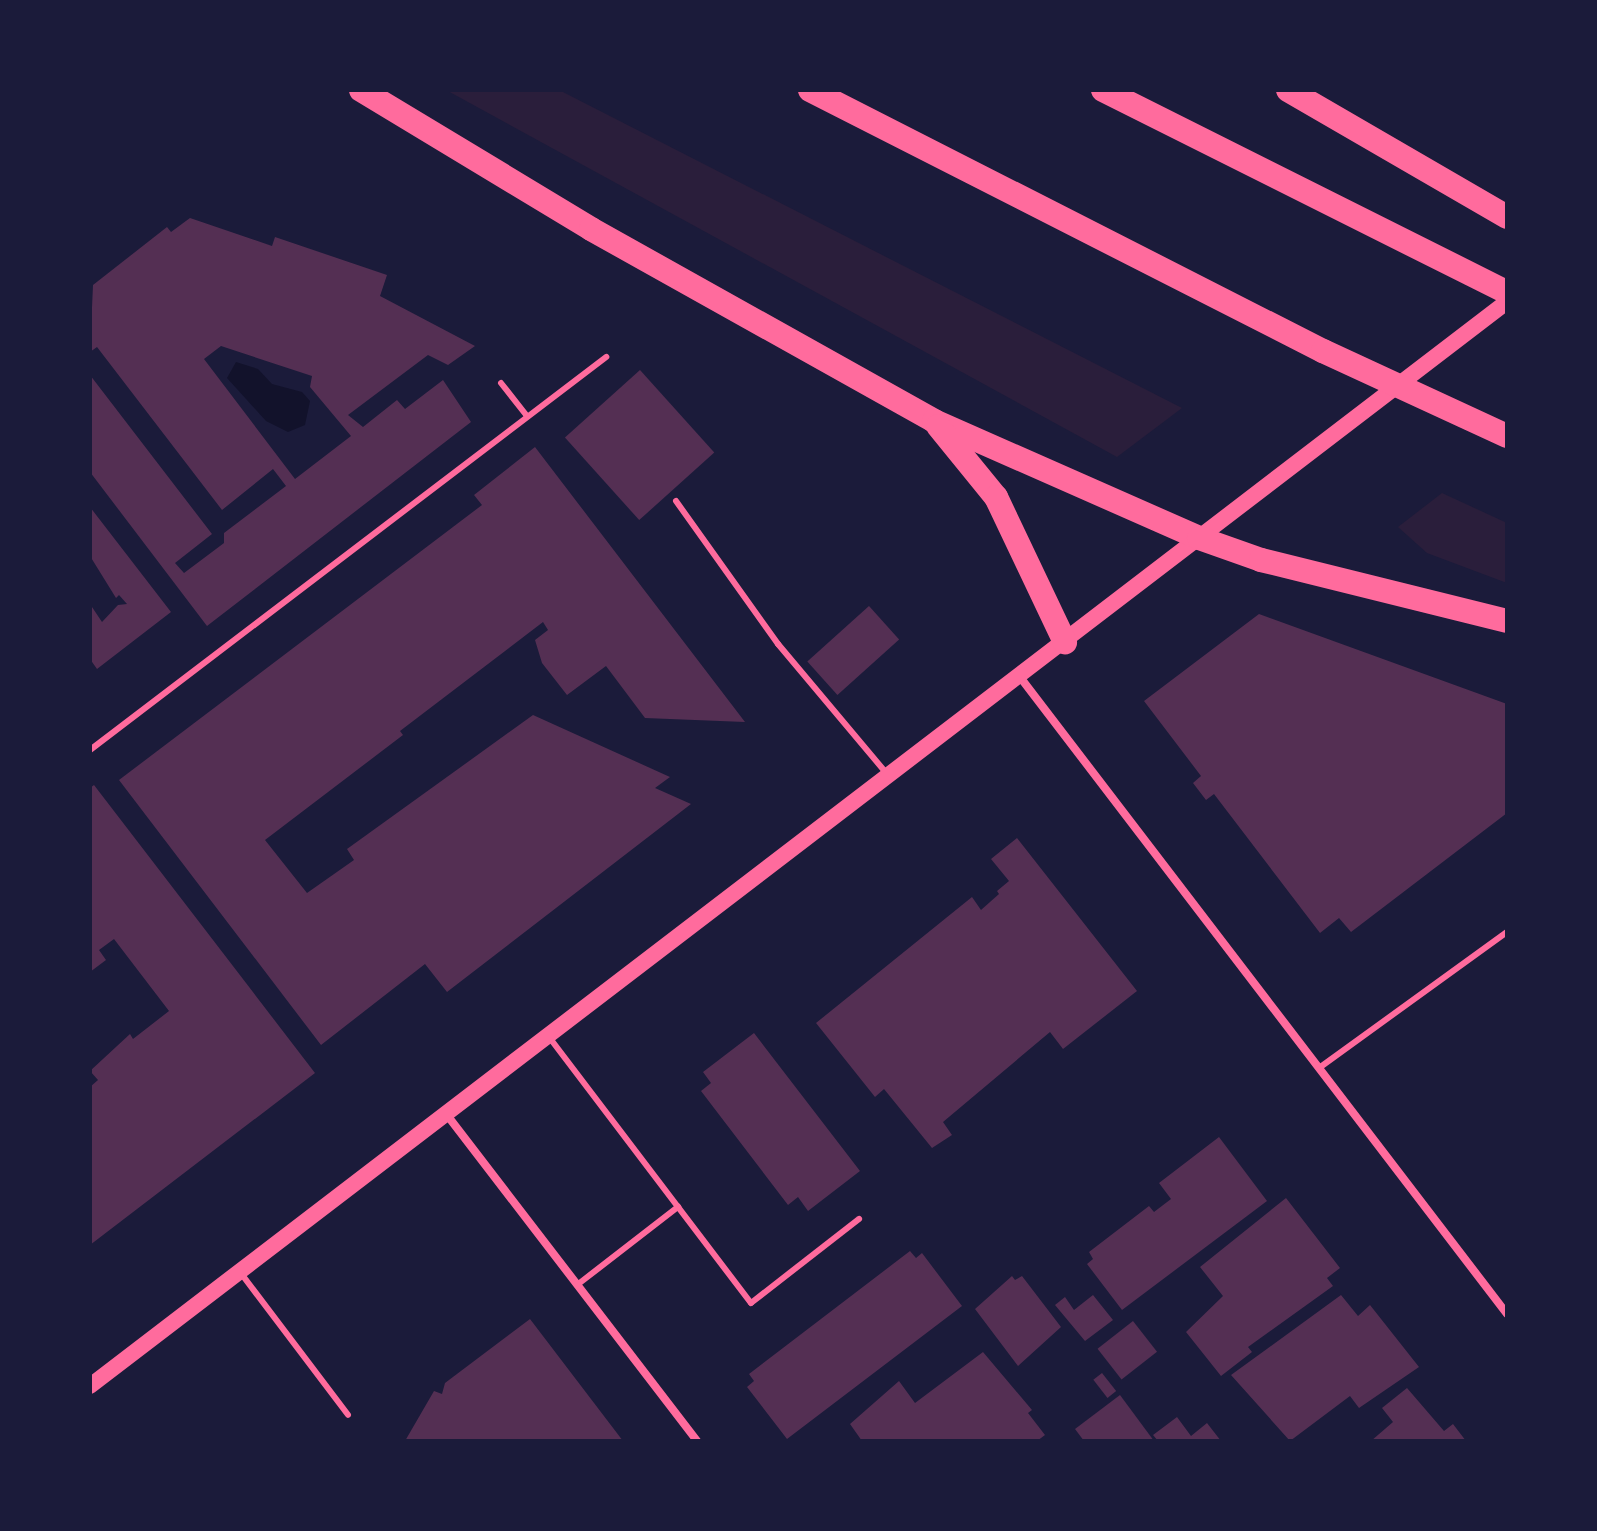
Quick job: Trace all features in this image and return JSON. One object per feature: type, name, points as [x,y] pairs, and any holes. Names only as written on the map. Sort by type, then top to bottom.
[{"type":"highway","points":[[361,90],[591,229],[934,421],[1199,538],[1261,560],[1507,621]]},
{"type":"highway","points":[[810,90],[1323,351],[1507,436]]},
{"type":"highway","points":[[1103,90],[1507,292]]},
{"type":"highway","points":[[1288,90],[1507,217]]},
{"type":"highway","points":[[934,421],[996,497],[1065,642]]},
{"type":"main road","points":[[90,1386],[1507,302]]},
{"type":"street","points":[[1020,677],[1507,1314]]},
{"type":"street","points":[[447,1115],[697,1441]]},
{"type":"lane","points":[[90,750],[606,357]]},
{"type":"lane","points":[[501,383],[527,416]]},
{"type":"lane","points":[[676,501],[778,644],[889,777]]},
{"type":"lane","points":[[1319,1068],[1507,932]]},
{"type":"lane","points":[[549,1037],[751,1303],[859,1219]]},
{"type":"lane","points":[[577,1285],[678,1207]]},
{"type":"lane","points":[[240,1272],[348,1415]]},
{"type":"shaded area","points":[[446,90],[559,90],[1182,408],[1117,457]]},
{"type":"shaded area","points":[[236,362],[258,369],[272,384],[302,392],[310,401],[305,425],[288,432],[266,421],[227,378]]},
{"type":"shaded area","points":[[1442,493],[1507,523],[1507,583],[1427,553],[1398,527]]},
{"type":"building","points":[[190,218],[272,246],[275,237],[387,275],[380,296],[475,346],[448,365],[428,355],[348,415],[363,427],[397,400],[405,409],[443,380],[471,422],[207,626],[90,472],[90,375],[212,534],[175,563],[184,573],[224,543],[224,533],[286,486],[273,469],[222,510],[97,347],[90,352],[93,285],[167,227],[171,232]],"holes":[[[221,346],[312,376],[310,387],[351,436],[295,479],[204,359]]]},
{"type":"building","points":[[640,370],[714,452],[639,520],[565,438]]},
{"type":"building","points":[[535,447],[745,722],[645,718],[606,666],[567,695],[542,663],[535,640],[548,630],[543,622],[400,731],[403,735],[265,840],[307,893],[354,860],[347,849],[533,715],[670,777],[655,788],[691,804],[447,992],[425,964],[321,1045],[119,780],[482,505],[474,495]]},
{"type":"building","points":[[90,507],[171,612],[97,669],[90,659],[90,604],[102,622],[118,605],[127,604],[119,595],[116,598],[90,556]]},
{"type":"building","points":[[869,606],[899,639],[837,695],[807,662]]},
{"type":"building","points":[[1259,614],[1507,704],[1507,813],[1351,932],[1339,918],[1320,933],[1214,794],[1206,800],[1193,783],[1201,776],[1144,701]]},
{"type":"building","points":[[94,785],[315,1073],[90,1245],[90,1087],[98,1080],[90,1071],[130,1034],[133,1039],[169,1011],[114,939],[99,950],[106,960],[90,972],[90,788]]},
{"type":"building","points":[[1017,838],[1137,991],[1063,1049],[1050,1032],[943,1122],[952,1135],[932,1148],[884,1089],[875,1097],[816,1023],[972,897],[981,910],[999,894],[997,891],[1009,881],[991,859]]},
{"type":"building","points":[[754,1033],[860,1171],[808,1211],[798,1197],[788,1205],[701,1091],[711,1083],[703,1072]]},
{"type":"building","points":[[1219,1137],[1267,1201],[1122,1310],[1087,1264],[1093,1259],[1089,1252],[1149,1206],[1154,1212],[1171,1199],[1159,1183]]},
{"type":"building","points":[[1286,1198],[1340,1268],[1327,1278],[1333,1286],[1248,1347],[1252,1352],[1221,1376],[1186,1332],[1223,1296],[1200,1267]]},
{"type":"building","points":[[910,1251],[916,1258],[922,1253],[962,1306],[787,1439],[747,1387],[754,1381],[749,1374]]},
{"type":"building","points":[[1012,1276],[1015,1280],[1022,1276],[1061,1327],[1018,1366],[975,1309]]},
{"type":"building","points":[[1093,1295],[1113,1320],[1085,1341],[1055,1305],[1065,1297],[1074,1310]]},
{"type":"building","points":[[1341,1295],[1358,1316],[1370,1305],[1419,1367],[1359,1408],[1350,1396],[1290,1441],[1231,1375]]},
{"type":"building","points":[[530,1319],[623,1441],[405,1441],[434,1391],[442,1394],[445,1383]]},
{"type":"building","points":[[1133,1321],[1157,1352],[1122,1379],[1098,1349]]},
{"type":"building","points":[[983,1352],[1032,1410],[1028,1413],[1045,1435],[1037,1441],[862,1441],[850,1424],[899,1381],[915,1403]]},
{"type":"building","points":[[1102,1373],[1116,1391],[1107,1398],[1093,1380]]},
{"type":"building","points":[[1407,1388],[1444,1431],[1453,1424],[1466,1441],[1371,1441],[1393,1422],[1382,1408]]},
{"type":"building","points":[[1120,1395],[1154,1441],[1084,1441],[1075,1429]]},
{"type":"building","points":[[1177,1417],[1191,1436],[1207,1423],[1221,1441],[1158,1441],[1153,1435]]}]
